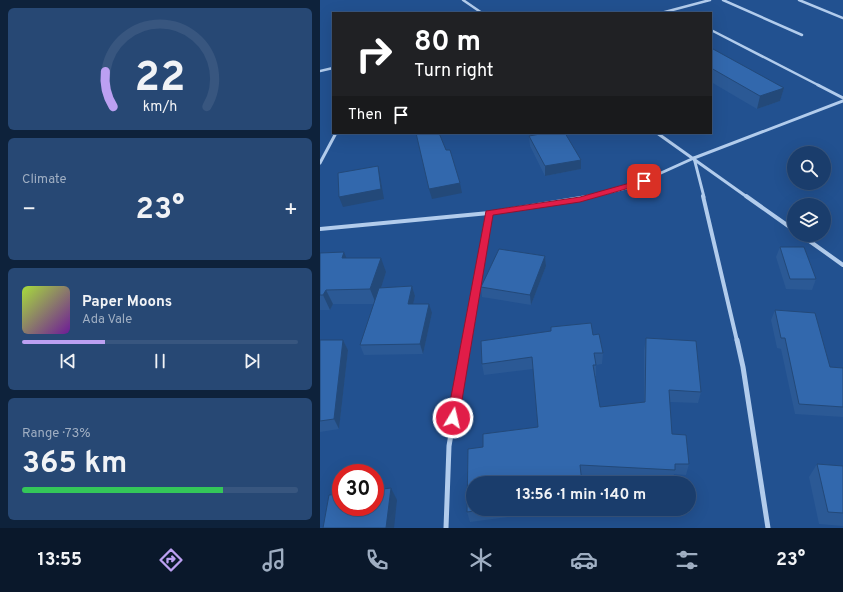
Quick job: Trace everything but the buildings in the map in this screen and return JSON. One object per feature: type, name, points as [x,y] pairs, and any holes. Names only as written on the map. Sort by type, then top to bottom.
[{"type":"street","points":[[463,0],[481,12]]},
{"type":"street","points":[[665,12],[710,0]]},
{"type":"street","points":[[723,0],[802,35]]},
{"type":"street","points":[[799,0],[843,18]]},
{"type":"street","points":[[712,31],[843,100]]},
{"type":"street","points":[[320,71],[332,68]]},
{"type":"street","points":[[320,229],[489,213],[580,199],[630,186],[694,158],[843,100]]},
{"type":"street","points":[[320,163],[335,134]]},
{"type":"street","points":[[658,134],[787,225]]},
{"type":"street","points":[[694,158],[720,262],[743,367],[768,528]]},
{"type":"street","points":[[446,528],[449,446],[489,213]]},
{"type":"street","points":[[811,242],[843,265]]},
{"type":"route","points":[[453,418],[489,213],[580,199],[644,181]]}]
